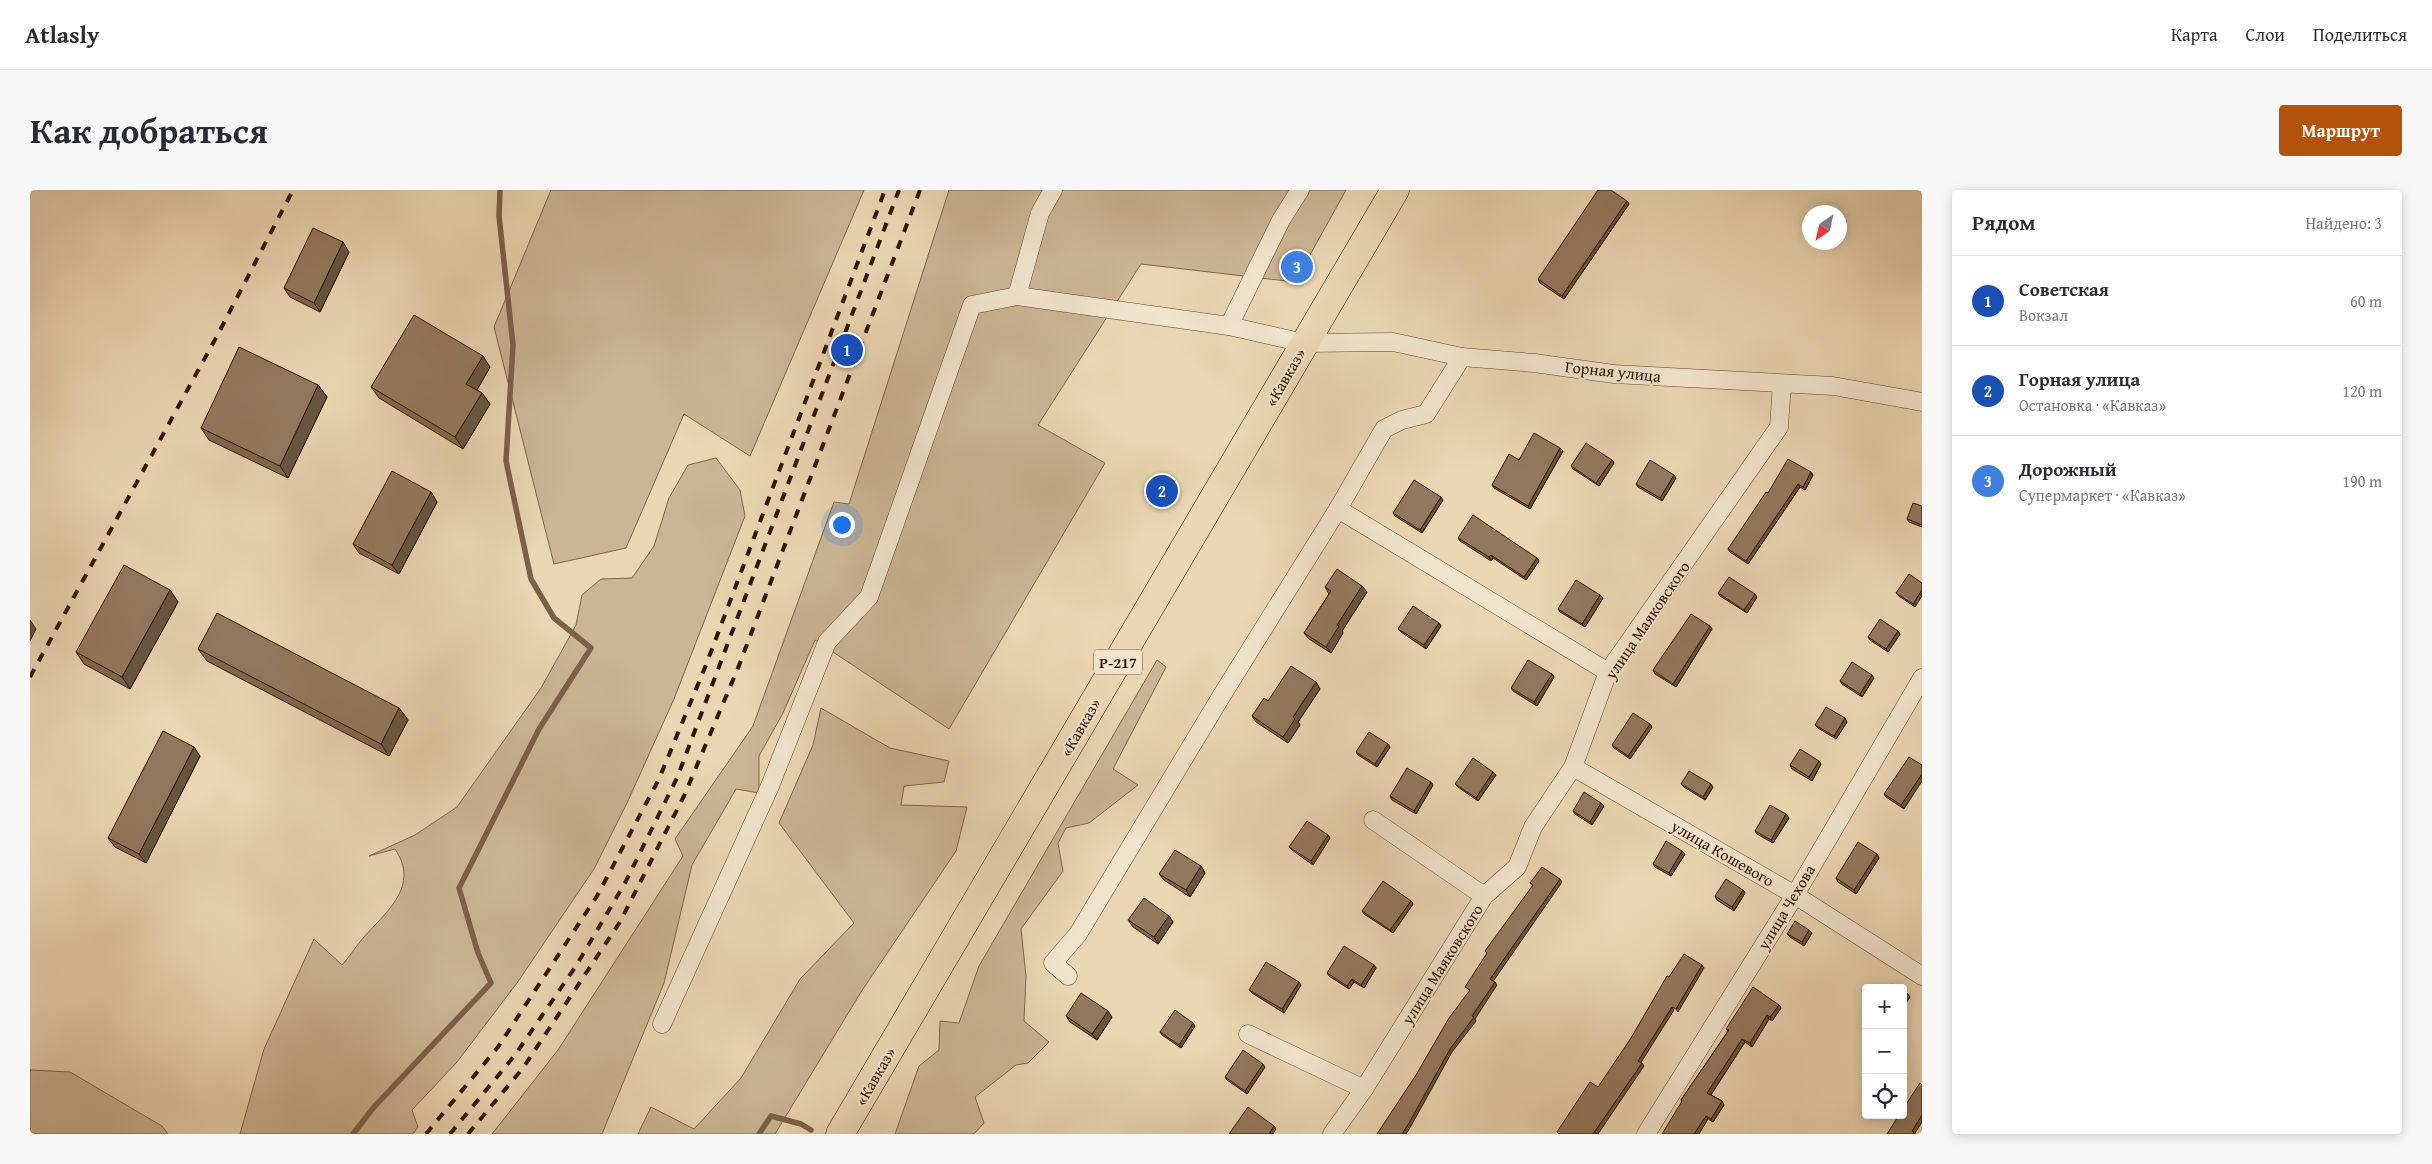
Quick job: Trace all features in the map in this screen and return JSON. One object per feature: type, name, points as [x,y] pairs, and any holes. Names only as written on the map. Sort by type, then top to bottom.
[{"type":"highway","name":"«Кавказ»","points":[[840,1134],[1395,190]]},
{"type":"street","points":[[1017,296],[1040,213],[1053,190]]},
{"type":"street","points":[[1229,326],[1281,220],[1300,190]]},
{"type":"street","name":"Горная улица","points":[[662,1024],[770,786],[827,642],[869,597],[972,305],[1017,296],[1229,326],[1304,343],[1393,342],[1462,357],[1534,362],[1614,374],[1832,386],[1922,402]]},
{"type":"street","points":[[1068,976],[1053,963],[1078,934],[1338,509],[1384,429],[1402,420],[1426,414],[1462,357]]},
{"type":"street","name":"улица Маяковского","points":[[1332,1134],[1364,1089],[1484,896],[1517,867],[1534,828],[1573,767],[1608,672],[1780,427],[1782,384]]},
{"type":"street","points":[[1338,509],[1608,672]]},
{"type":"street","name":"улица Чехова","points":[[1646,1134],[1795,895],[1922,678]]},
{"type":"street","name":"улица Кошевого","points":[[1573,767],[1795,895],[1922,976]]},
{"type":"street","points":[[1373,820],[1484,896]]},
{"type":"street","points":[[1248,1034],[1364,1089]]},
{"type":"shaded area","points":[[551,190],[864,190],[750,456],[684,414],[626,548],[554,564],[494,327]]},
{"type":"shaded area","points":[[949,190],[1346,190],[1295,282],[1141,264],[1038,425],[1105,463],[949,729],[815,640],[783,713],[759,756],[759,793],[736,789],[692,865],[664,983],[602,1134],[492,1134],[558,1050],[683,856],[675,839],[753,726],[834,502],[849,504]]},
{"type":"shaded area","points":[[716,458],[740,490],[745,516],[674,699],[627,803],[594,869],[517,983],[457,1062],[412,1110],[418,1127],[413,1134],[240,1134],[264,1049],[314,939],[342,965],[398,897],[404,875],[402,862],[395,849],[369,856],[415,835],[457,807],[541,688],[576,625],[582,595],[601,579],[632,578],[654,546],[669,498],[688,465]]},
{"type":"shaded area","points":[[1157,660],[1166,667],[1113,769],[1138,785],[1089,823],[1066,828],[1058,843],[1063,871],[1021,929],[1026,976],[1024,1021],[1049,1042],[1028,1063],[1016,1065],[975,1097],[984,1123],[974,1134],[895,1134],[919,1066],[939,1050],[940,1021],[959,1023],[979,966]]},
{"type":"shaded area","points":[[821,708],[890,748],[949,761],[944,782],[904,786],[901,805],[967,807],[956,851],[861,992],[775,1134],[638,1134],[651,1107],[694,1129],[741,1078],[800,979],[854,923],[779,823],[813,745]]},
{"type":"shaded area","points":[[30,1070],[70,1072],[162,1126],[168,1134],[30,1134]]},
{"type":"building","points":[[1598,190],[1611,190],[1627,201],[1562,296],[1538,279]]},
{"type":"building","points":[[313,228],[343,242],[314,303],[284,288]]},
{"type":"building","points":[[414,315],[483,356],[466,384],[482,393],[455,437],[371,387]]},
{"type":"building","points":[[239,347],[318,385],[280,466],[201,428]]},
{"type":"building","points":[[1534,433],[1560,448],[1528,506],[1492,485],[1509,454],[1519,460]]},
{"type":"building","points":[[1586,443],[1612,460],[1596,483],[1571,466]]},
{"type":"building","points":[[1788,459],[1811,472],[1803,487],[1798,484],[1746,561],[1728,549],[1766,492],[1768,493]]},
{"type":"building","points":[[1650,460],[1674,475],[1660,498],[1636,484]]},
{"type":"building","points":[[392,471],[431,492],[392,565],[353,544]]},
{"type":"building","points":[[1414,480],[1441,497],[1420,530],[1393,513]]},
{"type":"building","points":[[1913,503],[1922,506],[1922,525],[1907,519]]},
{"type":"building","points":[[1473,515],[1537,558],[1524,577],[1491,555],[1489,557],[1458,538]]},
{"type":"building","points":[[124,565],[170,590],[122,677],[76,652]]},
{"type":"building","points":[[1337,569],[1362,586],[1337,625],[1339,626],[1326,647],[1304,633],[1331,591],[1325,587]]},
{"type":"building","points":[[1909,574],[1922,583],[1922,590],[1913,604],[1896,593]]},
{"type":"building","points":[[1729,577],[1755,594],[1744,610],[1718,593]]},
{"type":"building","points":[[1576,580],[1600,595],[1582,624],[1558,609]]},
{"type":"building","points":[[1413,606],[1439,623],[1424,645],[1398,629]]},
{"type":"building","points":[[217,613],[399,708],[381,744],[198,649]]},
{"type":"building","points":[[1691,614],[1710,626],[1673,684],[1653,670]]},
{"type":"building","points":[[1880,619],[1898,631],[1886,649],[1868,637]]},
{"type":"building","points":[[1528,660],[1552,674],[1534,702],[1511,688]]},
{"type":"building","points":[[1852,662],[1872,675],[1860,694],[1840,681]]},
{"type":"building","points":[[1291,666],[1316,682],[1293,717],[1295,719],[1283,737],[1252,716],[1264,698],[1268,701]]},
{"type":"building","points":[[1826,707],[1845,718],[1834,736],[1815,725]]},
{"type":"building","points":[[1633,713],[1650,724],[1628,756],[1612,745]]},
{"type":"building","points":[[163,731],[194,747],[139,854],[108,838]]},
{"type":"building","points":[[1369,732],[1388,744],[1375,764],[1356,752]]},
{"type":"building","points":[[1800,749],[1819,761],[1809,777],[1790,765]]},
{"type":"building","points":[[1909,757],[1922,765],[1922,774],[1901,805],[1884,794]]},
{"type":"building","points":[[1473,758],[1493,772],[1476,798],[1455,784]]},
{"type":"building","points":[[1407,768],[1431,782],[1414,811],[1390,796]]},
{"type":"building","points":[[1689,771],[1711,784],[1703,797],[1681,784]]},
{"type":"building","points":[[1584,792],[1601,803],[1590,822],[1573,811]]},
{"type":"building","points":[[1770,805],[1786,814],[1771,840],[1755,831]]},
{"type":"building","points":[[1307,821],[1328,835],[1311,861],[1289,847]]},
{"type":"building","points":[[1666,841],[1682,851],[1669,873],[1653,864]]},
{"type":"building","points":[[1858,842],[1877,854],[1854,890],[1836,878]]},
{"type":"building","points":[[1175,850],[1201,866],[1186,890],[1159,874]]},
{"type":"building","points":[[1542,867],[1560,879],[1490,979],[1495,982],[1472,1016],[1474,1017],[1450,1049],[1402,1134],[1377,1134],[1416,1075],[1449,1018],[1470,990],[1465,987],[1487,953],[1485,951],[1533,885],[1530,883]]},
{"type":"building","points":[[1726,879],[1743,890],[1732,907],[1715,896]]},
{"type":"building","points":[[1383,881],[1411,901],[1390,930],[1362,911]]},
{"type":"building","points":[[1144,898],[1169,916],[1154,937],[1128,920]]},
{"type":"building","points":[[1795,921],[1809,930],[1802,942],[1787,934]]},
{"type":"building","points":[[1344,946],[1374,965],[1361,985],[1352,979],[1347,986],[1327,973]]},
{"type":"building","points":[[1684,954],[1702,965],[1676,1009],[1672,1007],[1638,1061],[1642,1063],[1593,1134],[1559,1134],[1557,1132],[1590,1082],[1598,1087],[1631,1038],[1667,976],[1669,977]]},
{"type":"building","points":[[1266,962],[1299,982],[1282,1009],[1249,990]]},
{"type":"building","points":[[1753,987],[1779,1005],[1770,1017],[1767,1015],[1750,1043],[1742,1039],[1707,1093],[1722,1101],[1711,1119],[1706,1116],[1694,1134],[1662,1134],[1681,1100],[1729,1030],[1726,1029]]},
{"type":"building","points":[[1081,993],[1108,1011],[1092,1034],[1066,1016]]},
{"type":"building","points":[[1175,1010],[1193,1023],[1179,1045],[1160,1032]]},
{"type":"building","points":[[1243,1050],[1263,1064],[1245,1091],[1225,1077]]},
{"type":"building","points":[[1920,1083],[1922,1085],[1922,1115],[1912,1131],[1914,1132],[1913,1134],[1887,1134],[1896,1119],[1907,1119],[1907,1103]]},
{"type":"building","points":[[1248,1107],[1274,1126],[1269,1134],[1229,1134]]},
{"type":"waterway","points":[[353,1134],[374,1107],[491,983],[478,953],[459,888],[539,729],[591,648],[554,618],[531,579],[506,461],[513,345],[499,216],[500,190]]},
{"type":"waterway","points":[[759,1134],[771,1116],[801,1124],[811,1130]]},
{"type":"railway","points":[[30,677],[217,336],[293,190]]},
{"type":"railway","points":[[426,1134],[498,1047],[597,896],[659,779],[706,665],[885,190]]},
{"type":"railway","points":[[450,1134],[515,1055],[576,966],[625,883],[677,778],[899,190]]},
{"type":"railway","points":[[468,1134],[523,1068],[620,922],[684,796],[738,668],[920,190]]},
{"type":"place","name":"Дорожный","points":[[1297,267]]},
{"type":"place","name":"Советская","points":[[847,350]]},
{"type":"place","name":"Горная улица","points":[[1162,491]]}]
